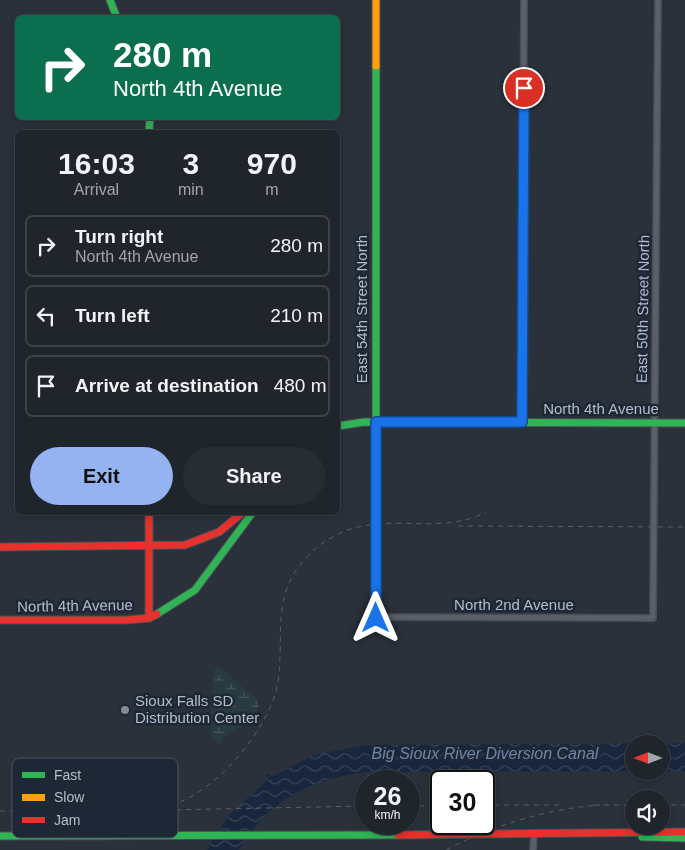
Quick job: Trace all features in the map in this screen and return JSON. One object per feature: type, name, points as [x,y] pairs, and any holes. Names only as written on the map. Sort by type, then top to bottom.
[{"type":"street","points":[[110,0],[116,15]]},
{"type":"street","name":"East 54th Street North","points":[[376,0],[376,618]]},
{"type":"street","points":[[522,422],[524,0]]},
{"type":"street","name":"East 50th Street North","points":[[652,618],[658,0]]},
{"type":"street","name":"North 4th Avenue","points":[[340,426],[376,422],[685,423]]},
{"type":"street","points":[[149,515],[149,618]]},
{"type":"street","points":[[0,547],[176,546],[203,540],[220,532],[239,515]]},
{"type":"street","name":"North 4th Avenue","points":[[0,620],[127,620],[149,618],[174,607],[195,590],[251,515]]},
{"type":"street","name":"North 2nd Avenue","points":[[376,618],[652,618]]},
{"type":"street","points":[[178,835],[534,835],[685,832]]},
{"type":"street","points":[[602,834],[685,838]]},
{"type":"street","points":[[532,850],[534,835]]},
{"type":"green space","points":[[217,667],[222,669],[256,699],[259,706],[251,719],[228,734],[219,744],[210,737],[213,672]]},
{"type":"water","name":"Big Sioux River Diversion Canal","points":[[625,743],[625,771],[430,770],[430,772],[420,772],[420,770],[355,770],[355,774],[328,780],[293,794],[264,818],[239,850],[207,850],[228,816],[267,780],[266,774],[274,776],[314,755],[365,745]]},
{"type":"water","points":[[670,743],[685,743],[685,771],[670,771]]},
{"type":"railway","points":[[178,803],[196,794],[228,768],[242,752],[266,716],[274,699],[278,682],[284,597],[290,581],[299,566],[313,551],[335,536],[356,527],[378,524],[443,523],[465,520],[486,512]]},
{"type":"railway","points":[[458,526],[685,527]]},
{"type":"railway","points":[[495,805],[559,805]]},
{"type":"railway","points":[[594,805],[625,805]]},
{"type":"railway","points":[[446,850],[483,833],[540,814],[600,805]]},
{"type":"railway","points":[[670,805],[685,805]]},
{"type":"railway","points":[[178,810],[355,806]]},
{"type":"railway","points":[[420,806],[430,806]]},
{"type":"railway","points":[[0,811],[12,811]]},
{"type":"traffic: fast","points":[[110,0],[116,15]]},
{"type":"traffic: fast","points":[[376,66],[376,422]]},
{"type":"traffic: fast","points":[[149,130],[150,120]]},
{"type":"traffic: fast","points":[[340,426],[364,422],[685,423]]},
{"type":"traffic: fast","points":[[157,614],[195,590],[251,515]]},
{"type":"traffic: fast","points":[[178,836],[398,835]]},
{"type":"traffic: fast","points":[[0,836],[12,836]]},
{"type":"traffic: fast","points":[[642,837],[685,838]]},
{"type":"traffic: slow","points":[[376,0],[376,66]]},
{"type":"traffic: jam","points":[[149,515],[149,618]]},
{"type":"traffic: jam","points":[[0,547],[185,545],[219,532],[239,515]]},
{"type":"traffic: jam","points":[[0,620],[127,620],[149,618],[157,614]]},
{"type":"traffic: jam","points":[[420,835],[685,832]]},
{"type":"place","name":"Sioux Falls SD Distribution Center","points":[[125,710]]},
{"type":"route","points":[[376,618],[376,422],[522,422],[524,88]]}]
